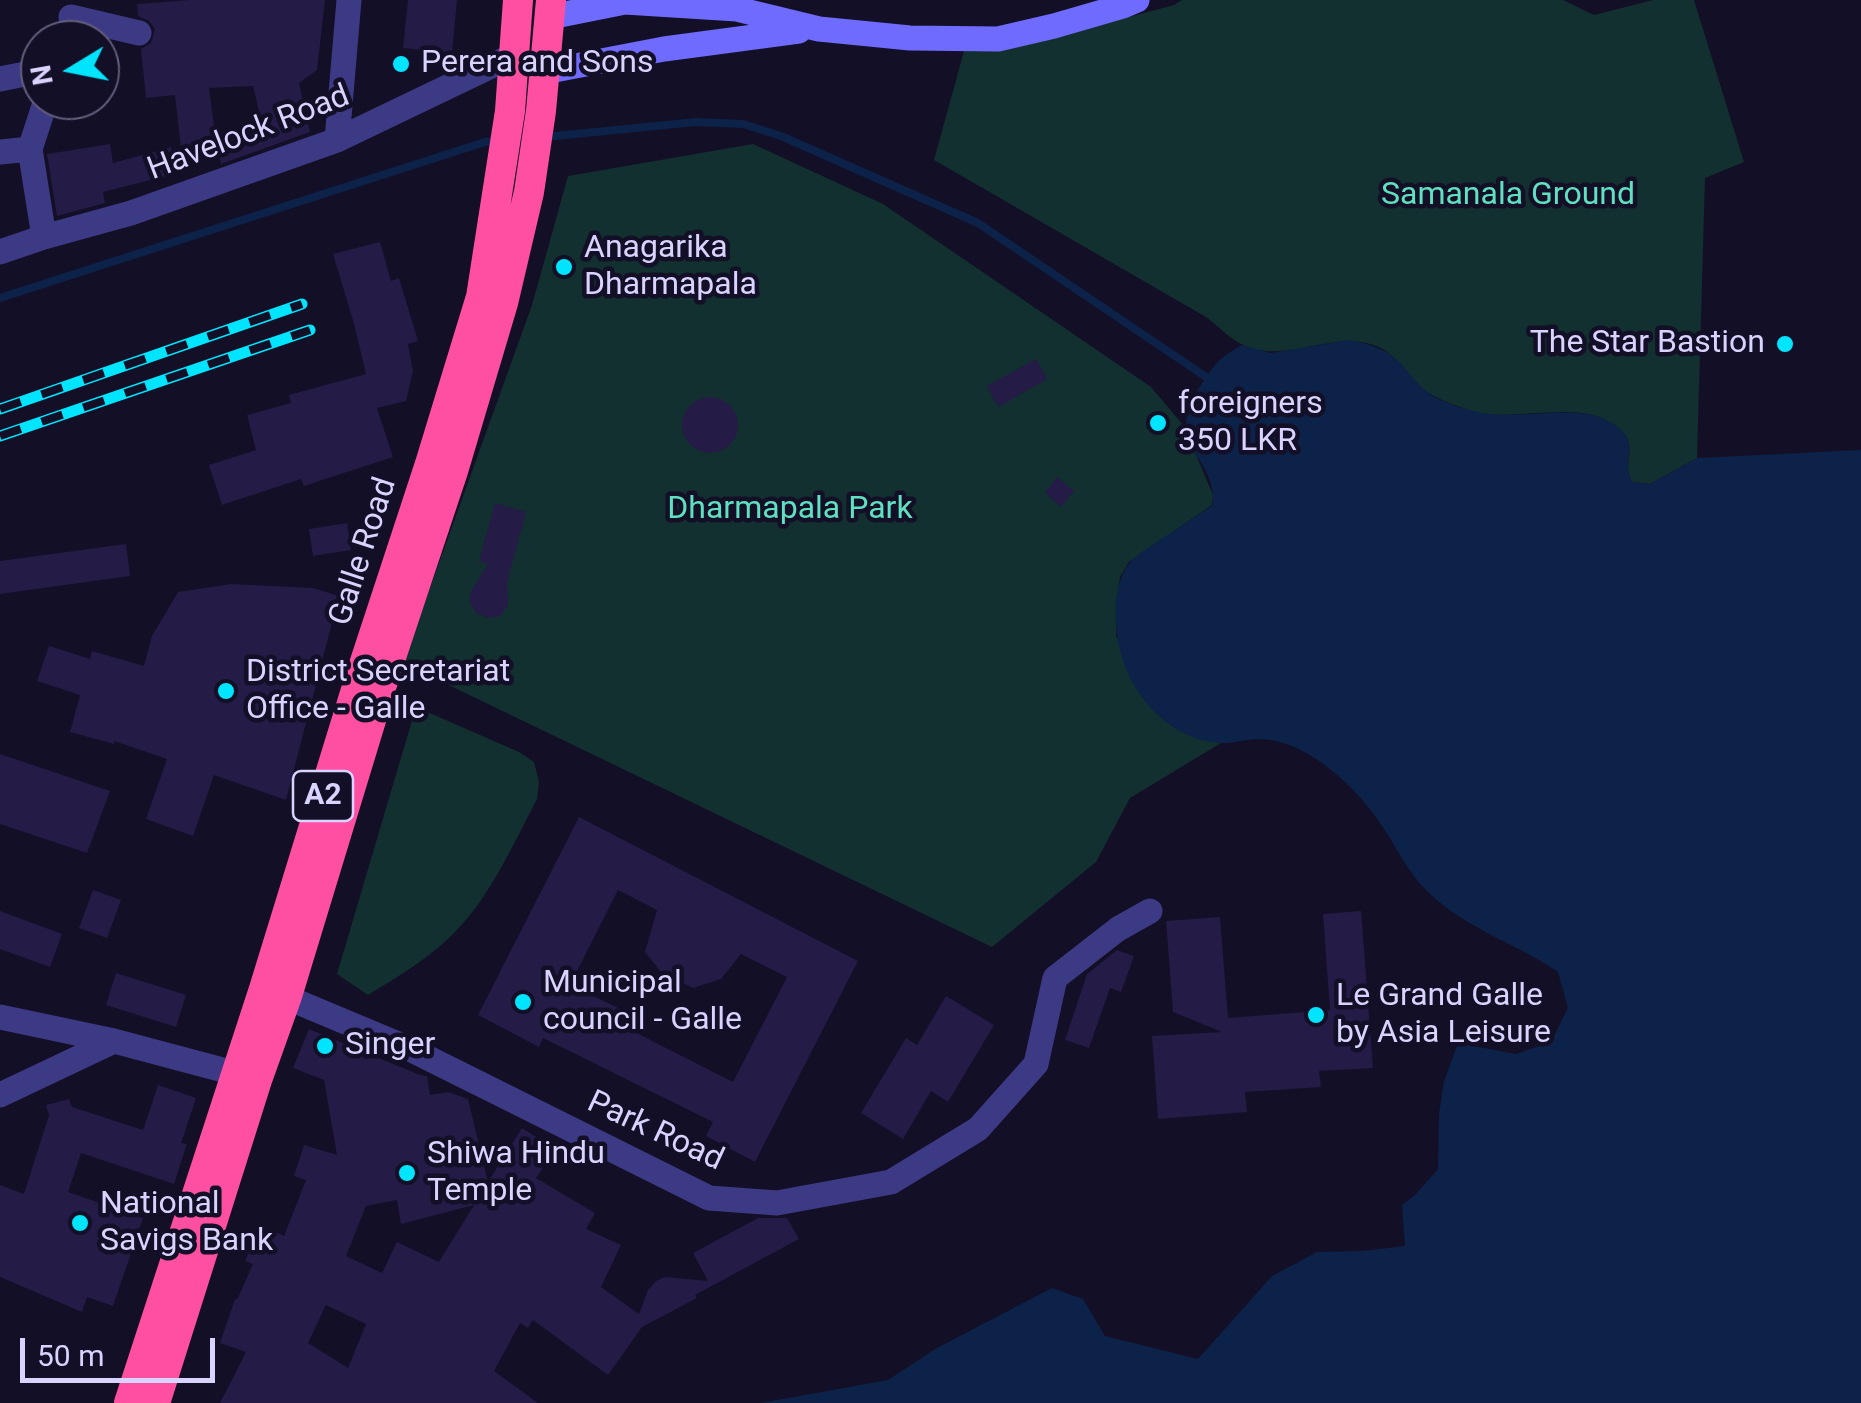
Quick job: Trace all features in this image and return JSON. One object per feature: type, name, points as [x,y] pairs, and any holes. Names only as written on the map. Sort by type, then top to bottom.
[{"type":"highway","name":"A2","points":[[512,56],[518,0]]},
{"type":"highway","name":"A2","points":[[545,68],[550,8]]},
{"type":"highway","points":[[545,68],[512,56],[550,8]]},
{"type":"highway","name":"Galle Road","points":[[129,1403],[382,684],[503,303],[529,192],[524,125],[512,56]]},
{"type":"highway","name":"Galle Road","points":[[276,992],[354,695],[480,297],[498,184],[545,68]]},
{"type":"highway","name":"Galle Road","points":[[154,1403],[247,1076]]},
{"type":"street","points":[[337,140],[349,0]]},
{"type":"street","points":[[550,8],[624,2],[737,9],[819,29],[910,38],[998,39],[1136,0]]},
{"type":"street","points":[[69,19],[139,33]]},
{"type":"street","points":[[545,68],[819,29]]},
{"type":"street","name":"Havelock Road","points":[[0,252],[148,207],[337,140],[512,56]]},
{"type":"street","points":[[40,120],[30,150],[44,237]]},
{"type":"street","points":[[0,152],[30,150]]},
{"type":"street","name":"Park Road","points":[[276,992],[410,1049],[709,1198],[777,1202],[891,1182],[978,1130],[1036,1064],[1055,978],[1118,929],[1150,911]]},
{"type":"street","points":[[0,1016],[247,1076]]},
{"type":"street","points":[[0,1095],[114,1041]]},
{"type":"green space","name":"Samanala Ground","points":[[1182,0],[1563,0],[1594,15],[1653,0],[1694,0],[1744,162],[1705,178],[1697,458],[1650,484],[1632,482],[1627,437],[1597,416],[1564,412],[1509,415],[1468,410],[1428,393],[1391,355],[1370,344],[1338,342],[1274,351],[1243,345],[1206,317],[934,160],[964,51],[1013,48]]},
{"type":"green space","name":"Dharmapala Park","points":[[753,144],[883,204],[1151,387],[1184,426],[1213,495],[1212,505],[1129,562],[1120,577],[1116,636],[1191,736],[1221,743],[1130,798],[1096,862],[992,947],[403,663],[532,305],[568,176]]},
{"type":"green space","points":[[416,707],[534,762],[539,782],[537,799],[501,868],[469,917],[425,958],[368,995],[337,974]]},
{"type":"water","points":[[1349,340],[1385,351],[1430,394],[1456,406],[1489,414],[1580,413],[1610,422],[1629,443],[1632,482],[1650,484],[1697,458],[1861,450],[1861,1403],[760,1403],[888,1380],[935,1349],[1052,1288],[1083,1299],[1105,1336],[1198,1359],[1272,1276],[1317,1252],[1405,1246],[1402,1205],[1438,1169],[1444,1081],[1458,1043],[1516,1054],[1551,1042],[1568,1008],[1558,972],[1457,915],[1428,892],[1367,806],[1339,776],[1284,743],[1259,739],[1221,743],[1179,730],[1146,702],[1124,664],[1116,611],[1119,583],[1127,567],[1140,553],[1213,505],[1212,488],[1188,437],[1186,423],[1199,388],[1221,359],[1242,345],[1271,353]]},
{"type":"building","points":[[325,0],[317,70],[299,83],[310,132],[221,164],[219,154],[182,158],[175,95],[146,98],[141,49],[151,43],[155,29],[138,16],[137,4]],"holes":[[[253,86],[262,125],[215,133],[209,88]]]},
{"type":"building","points":[[408,0],[457,0],[452,53],[403,48]]},
{"type":"building","points":[[110,144],[113,163],[171,147],[178,173],[103,192],[105,203],[57,216],[47,154]]},
{"type":"building","points":[[380,242],[391,281],[399,278],[418,341],[408,344],[413,371],[406,401],[377,408],[393,457],[304,486],[301,479],[222,505],[209,465],[256,450],[247,415],[291,403],[289,395],[366,374],[333,254]]},
{"type":"building","points":[[1036,359],[1047,379],[998,407],[987,386]]},
{"type":"building","points":[[710,397],[730,405],[738,425],[730,445],[710,453],[690,445],[682,425],[690,405]]},
{"type":"building","points":[[1057,477],[1074,491],[1061,507],[1045,493]]},
{"type":"building","points":[[495,503],[526,512],[507,583],[508,605],[500,616],[488,618],[476,613],[470,597],[488,564],[479,561]]},
{"type":"building","points":[[347,523],[351,550],[313,556],[309,529]]},
{"type":"building","points":[[126,544],[130,576],[0,594],[0,561]]},
{"type":"building","name":"District Secretariat Office - Galle","points":[[231,584],[313,588],[339,596],[286,800],[214,775],[193,836],[146,819],[167,759],[114,741],[70,732],[80,695],[37,681],[49,646],[90,659],[92,651],[144,666],[152,636],[178,592]]},
{"type":"building","points":[[0,754],[110,791],[87,853],[0,824]]},
{"type":"building","name":"Municipal council - Galle","points":[[579,817],[858,961],[755,1162],[706,1136],[713,1122],[543,1038],[539,1047],[478,1015]],"holes":[[[618,890],[657,910],[645,952],[661,972],[693,988],[721,979],[741,954],[787,977],[733,1082],[619,1024],[625,1011],[570,985]]]},
{"type":"building","points":[[93,890],[121,900],[107,938],[79,928]]},
{"type":"building","points":[[0,911],[62,934],[50,967],[0,949]]},
{"type":"building","name":"Le Grand Galle by Asia Leisure","points":[[1361,911],[1373,1068],[1319,1071],[1321,1087],[1245,1092],[1247,1112],[1158,1119],[1152,1036],[1222,1032],[1173,1012],[1166,921],[1220,917],[1228,1018],[1330,1010],[1323,914]]},
{"type":"building","points":[[1117,950],[1134,956],[1121,992],[1110,988],[1089,1048],[1065,1040],[1087,974]]},
{"type":"building","points":[[116,973],[186,995],[176,1027],[106,1005]]},
{"type":"building","points":[[946,996],[994,1025],[948,1102],[931,1091],[903,1139],[861,1113],[906,1038],[917,1045]]},
{"type":"building","points":[[309,1029],[427,1076],[430,1095],[448,1092],[468,1099],[488,1182],[522,1128],[555,1149],[536,1178],[595,1213],[586,1229],[621,1245],[601,1287],[639,1314],[656,1281],[665,1277],[708,1281],[693,1253],[758,1218],[787,1218],[799,1239],[642,1327],[608,1375],[533,1320],[528,1328],[520,1323],[494,1371],[538,1403],[220,1403],[246,1352],[220,1343],[235,1299],[253,1264],[245,1261],[261,1225],[284,1236],[306,1180],[294,1176],[304,1145],[337,1155],[324,1080],[293,1068]],"holes":[[[397,1200],[401,1224],[474,1205],[439,1262],[397,1242],[382,1273],[346,1256],[366,1206]],[[326,1305],[366,1324],[348,1368],[308,1343]]]},
{"type":"building","points":[[158,1085],[196,1098],[181,1143],[187,1144],[174,1184],[81,1153],[68,1192],[143,1218],[113,1306],[87,1297],[82,1312],[0,1277],[0,1185],[24,1194],[49,1115],[46,1105],[69,1099],[72,1107],[143,1130]]},
{"type":"waterway","points":[[545,137],[696,122],[743,124],[781,136],[978,223],[1206,377]]},
{"type":"waterway","points":[[0,298],[496,141]]},
{"type":"railway","points":[[0,409],[302,304]]},
{"type":"railway","points":[[0,436],[310,330]]},
{"type":"place","name":"Perera and Sons","points":[[401,64]]},
{"type":"place","name":"Anagarika Dharmapala","points":[[564,267]]},
{"type":"place","name":"The Star Bastion","points":[[1785,344]]},
{"type":"place","name":"foreigners 350 LKR","points":[[1158,423]]},
{"type":"place","name":"District Secretariat Office - Galle","points":[[226,691]]},
{"type":"place","name":"Municipal council - Galle","points":[[523,1002]]},
{"type":"place","name":"Le Grand Galle by Asia Leisure","points":[[1316,1015]]},
{"type":"place","name":"Singer","points":[[325,1046]]},
{"type":"place","name":"Shiwa Hindu Temple","points":[[407,1173]]},
{"type":"place","name":"National Savigs Bank","points":[[80,1223]]}]
